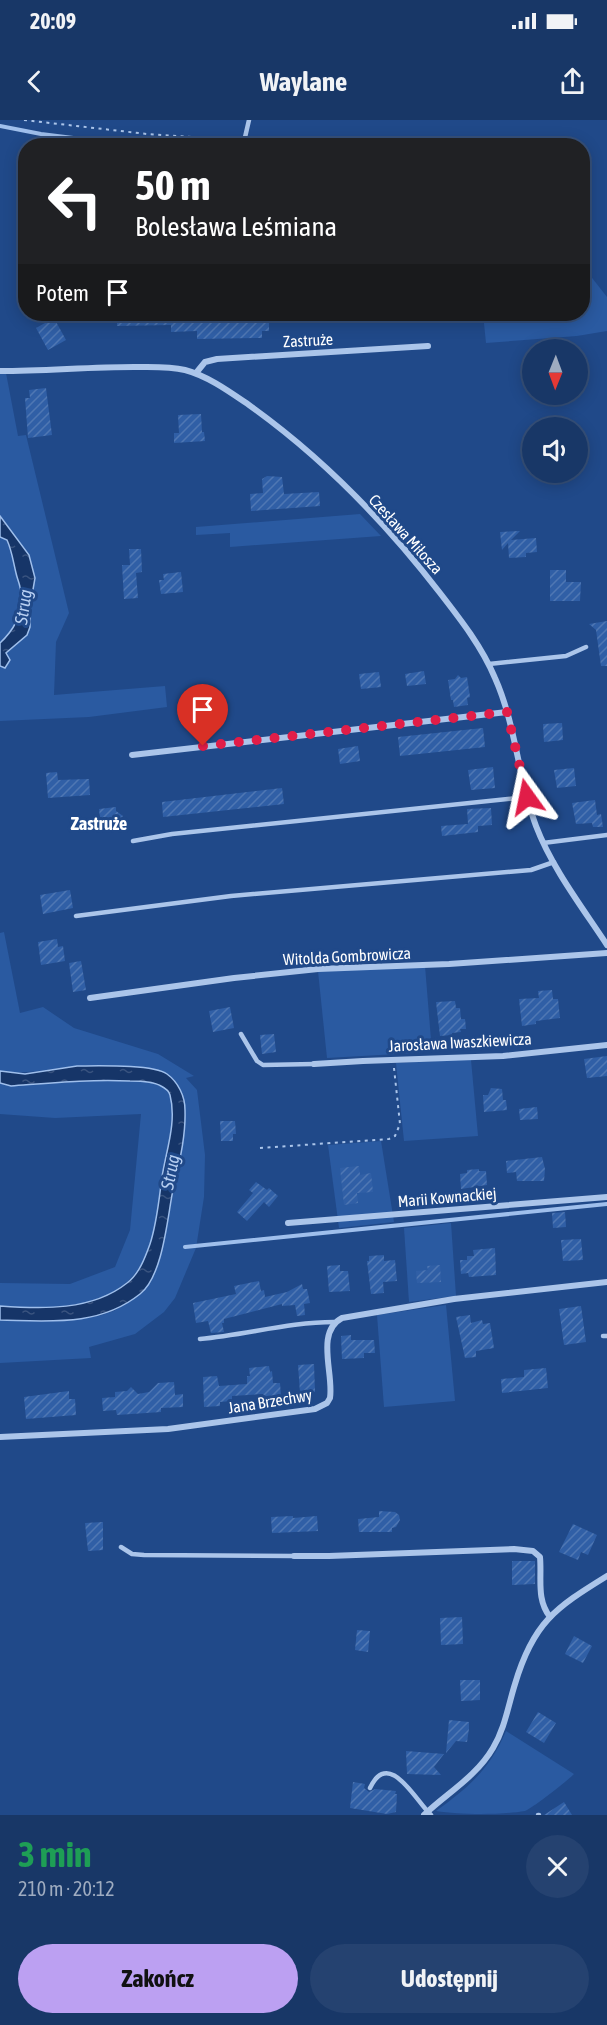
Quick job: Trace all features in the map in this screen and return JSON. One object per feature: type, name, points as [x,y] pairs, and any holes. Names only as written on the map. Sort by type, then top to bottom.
[{"type":"street","name":"Zastruże","points":[[195,373],[205,362],[217,359],[428,346]]},
{"type":"street","name":"Czesława Miłosza","points":[[0,371],[166,367],[195,373],[238,397],[267,418],[326,468],[424,572],[472,636],[489,664],[507,712],[527,797],[543,843],[607,945]]},
{"type":"street","points":[[132,754],[507,712]]},
{"type":"street","name":"Witolda Gombrowicza","points":[[90,998],[318,969],[449,964],[607,953]]},
{"type":"street","name":"Jarosława Iwaszkiewicza","points":[[314,1064],[503,1056],[607,1045]]},
{"type":"street","name":"Marii Kownackiej","points":[[288,1223],[607,1197]]},
{"type":"street","points":[[334,1322],[342,1318],[454,1299],[607,1282]]},
{"type":"street","name":"Jana Brzechwy","points":[[0,1437],[168,1429],[315,1409],[327,1403],[330,1398],[328,1343],[330,1328],[334,1322]]},
{"type":"street","points":[[294,1556],[514,1549],[533,1551],[540,1557],[540,1598],[544,1610],[550,1617]]},
{"type":"street","points":[[427,1814],[479,1767],[492,1749],[502,1730],[522,1662],[533,1638],[556,1610],[607,1576]]},
{"type":"lane","points":[[244,138],[249,120]]},
{"type":"lane","points":[[489,664],[566,656],[586,647]]},
{"type":"lane","points":[[133,840],[527,797]]},
{"type":"lane","points":[[543,843],[607,835]]},
{"type":"lane","points":[[76,916],[231,896],[531,870],[554,862]]},
{"type":"lane","points":[[241,1034],[257,1061],[263,1065],[314,1064]]},
{"type":"lane","points":[[200,1339],[236,1336],[314,1322],[334,1322]]},
{"type":"lane","points":[[121,1547],[132,1554],[144,1556],[294,1556]]},
{"type":"lane","points":[[370,1788],[375,1777],[382,1773],[391,1774],[416,1796],[427,1814]]},
{"type":"path","points":[[24,120],[190,138]]},
{"type":"path","points":[[260,1148],[395,1136],[400,1124],[393,1060]]},
{"type":"shaded area","points":[[590,275],[607,297],[607,331],[486,343],[484,321],[590,321]]},
{"type":"shaded area","points":[[0,373],[6,373],[18,436],[26,435],[69,613],[56,642],[54,695],[165,686],[167,707],[89,717],[0,721],[0,665],[6,654],[27,635],[35,578],[29,555],[0,516]]},
{"type":"shaded area","points":[[360,514],[381,536],[230,547],[230,533],[196,535],[196,527]]},
{"type":"shaded area","points":[[0,537],[7,540],[10,548],[20,587],[21,603],[15,624],[0,643]]},
{"type":"shaded area","points":[[4,932],[20,1013],[43,1007],[74,1028],[158,1054],[194,1076],[186,1078],[197,1090],[205,1155],[204,1197],[196,1248],[175,1298],[164,1312],[135,1334],[89,1347],[91,1358],[0,1363],[0,1320],[54,1321],[99,1316],[114,1311],[143,1292],[163,1247],[183,1142],[185,1110],[153,1069],[87,1066],[30,1072],[0,1071],[0,933]]},
{"type":"shaded area","points":[[425,966],[432,1052],[327,1058],[318,971]]},
{"type":"shaded area","points":[[471,1060],[478,1136],[404,1141],[396,1063]]},
{"type":"shaded area","points":[[104,1080],[139,1081],[158,1085],[165,1088],[171,1100],[170,1131],[155,1225],[151,1243],[141,1265],[127,1282],[109,1294],[90,1302],[46,1307],[0,1306],[0,1283],[70,1284],[115,1267],[130,1230],[141,1114],[55,1118],[0,1114],[0,1083],[11,1086]]},
{"type":"shaded area","points":[[381,1141],[394,1222],[339,1228],[328,1145]]},
{"type":"shaded area","points":[[451,1223],[456,1296],[409,1302],[404,1228]]},
{"type":"shaded area","points":[[446,1305],[455,1401],[384,1407],[377,1315]]},
{"type":"shaded area","points":[[506,1731],[574,1774],[525,1811],[481,1814],[436,1811],[459,1794],[486,1767]]},
{"type":"water","name":"Strug","points":[[0,516],[29,555],[35,578],[30,607],[30,627],[27,635],[6,653],[10,660],[5,668],[0,666],[0,643],[11,631],[18,618],[21,595],[9,544],[7,540],[0,537]]},
{"type":"water","name":"Strug","points":[[77,1066],[124,1066],[150,1069],[167,1074],[178,1085],[185,1105],[183,1142],[158,1262],[154,1275],[140,1294],[108,1312],[73,1320],[0,1320],[0,1306],[33,1308],[66,1306],[98,1299],[113,1292],[135,1275],[150,1244],[172,1126],[172,1105],[168,1091],[158,1084],[142,1081],[85,1081],[11,1086],[0,1083],[0,1071],[25,1074]]},
{"type":"building","points":[[49,321],[56,321],[66,340],[48,350],[36,328]]},
{"type":"building","points":[[117,321],[269,321],[269,331],[262,331],[262,338],[197,339],[197,331],[171,332],[171,325],[117,326]]},
{"type":"building","points":[[46,388],[52,435],[28,438],[25,398],[30,398],[29,390]]},
{"type":"building","points":[[201,414],[205,441],[174,443],[174,433],[179,433],[178,415]]},
{"type":"building","points":[[267,476],[282,477],[284,494],[319,492],[320,506],[251,511],[250,494],[263,493],[262,479]]},
{"type":"building","points":[[520,531],[511,540],[536,538],[537,552],[526,553],[526,557],[509,558],[508,543],[502,550],[500,532]]},
{"type":"building","points":[[129,549],[141,549],[142,572],[136,573],[138,598],[124,599],[122,565],[130,565]]},
{"type":"building","points":[[550,570],[566,570],[566,582],[581,582],[580,601],[550,601]]},
{"type":"building","points":[[181,572],[183,592],[161,594],[159,580],[164,580],[163,574]]},
{"type":"building","points":[[607,621],[607,666],[601,666],[596,630],[589,624]]},
{"type":"building","points":[[424,671],[426,684],[407,686],[405,674]]},
{"type":"building","points":[[379,672],[381,687],[361,689],[359,674]]},
{"type":"building","points":[[458,675],[461,678],[467,677],[470,697],[467,698],[468,705],[454,707],[448,680],[455,679]]},
{"type":"building","points":[[562,723],[563,740],[544,742],[543,724]]},
{"type":"building","points":[[483,728],[485,747],[400,756],[398,737]]},
{"type":"building","points":[[358,746],[360,761],[340,764],[338,749]]},
{"type":"building","points":[[493,767],[495,788],[471,790],[468,770]]},
{"type":"building","points":[[574,768],[576,786],[557,788],[554,770]]},
{"type":"building","points":[[57,772],[58,780],[89,779],[90,795],[48,798],[46,773]]},
{"type":"building","points":[[282,788],[284,804],[163,817],[162,802]]},
{"type":"building","points":[[595,800],[597,815],[601,814],[603,827],[593,827],[592,823],[576,824],[572,803]]},
{"type":"building","points":[[116,807],[116,811],[123,816],[121,825],[101,827],[99,809]]},
{"type":"building","points":[[491,808],[492,825],[478,826],[478,832],[442,836],[441,826],[468,824],[467,809]]},
{"type":"building","points":[[70,890],[73,908],[43,914],[40,895]]},
{"type":"building","points":[[57,939],[58,947],[63,946],[65,961],[41,965],[38,942]]},
{"type":"building","points":[[81,961],[86,990],[73,992],[69,963]]},
{"type":"building","points":[[552,990],[553,999],[558,999],[560,1018],[536,1021],[536,1024],[522,1026],[519,999],[539,998],[538,991]]},
{"type":"building","points":[[455,1001],[456,1008],[460,1008],[461,1019],[465,1019],[466,1029],[460,1029],[461,1032],[452,1033],[452,1035],[440,1036],[436,1002]]},
{"type":"building","points":[[230,1007],[234,1028],[213,1032],[209,1011]]},
{"type":"building","points":[[274,1034],[276,1052],[262,1054],[260,1035]]},
{"type":"building","points":[[607,1056],[607,1076],[587,1078],[584,1059]]},
{"type":"building","points":[[491,1088],[502,1089],[507,1110],[484,1112],[483,1095],[488,1095]]},
{"type":"building","points":[[537,1107],[538,1119],[520,1120],[519,1109]]},
{"type":"building","points":[[220,1121],[235,1121],[236,1134],[233,1134],[233,1141],[221,1141]]},
{"type":"building","points":[[542,1157],[545,1169],[544,1181],[517,1181],[516,1172],[507,1173],[506,1161]]},
{"type":"building","points":[[359,1166],[360,1175],[371,1173],[373,1192],[357,1193],[358,1203],[344,1205],[340,1168]]},
{"type":"building","points":[[479,1169],[479,1171],[486,1171],[487,1185],[461,1189],[460,1174],[467,1173],[467,1170]]},
{"type":"building","points":[[256,1182],[267,1190],[269,1188],[278,1196],[269,1207],[264,1202],[247,1221],[237,1212],[253,1193],[249,1190]]},
{"type":"building","points":[[565,1212],[566,1227],[553,1228],[552,1213]]},
{"type":"building","points":[[581,1239],[583,1260],[563,1261],[561,1240]]},
{"type":"building","points":[[495,1248],[496,1275],[469,1277],[468,1273],[461,1274],[460,1260],[467,1260],[467,1256],[474,1256],[473,1250]]},
{"type":"building","points":[[384,1255],[384,1261],[395,1260],[397,1281],[383,1282],[384,1293],[371,1294],[367,1261],[369,1261],[369,1256]]},
{"type":"building","points":[[340,1265],[340,1271],[348,1271],[350,1291],[329,1292],[327,1266]]},
{"type":"building","points":[[440,1265],[441,1282],[417,1283],[416,1271],[428,1270],[427,1266]]},
{"type":"building","points":[[259,1281],[265,1297],[287,1292],[302,1284],[303,1289],[307,1289],[310,1303],[304,1304],[305,1315],[297,1316],[295,1305],[282,1306],[282,1304],[224,1319],[222,1323],[224,1332],[211,1333],[208,1321],[196,1323],[193,1303],[236,1294],[234,1286]]},
{"type":"building","points":[[581,1306],[586,1342],[564,1345],[559,1309]]},
{"type":"building","points":[[470,1315],[471,1323],[482,1320],[483,1324],[490,1323],[494,1348],[476,1351],[476,1357],[465,1358],[456,1317]]},
{"type":"building","points":[[351,1335],[351,1340],[374,1340],[375,1353],[364,1353],[364,1358],[342,1359],[341,1336]]},
{"type":"building","points":[[314,1364],[315,1392],[300,1393],[298,1365]]},
{"type":"building","points":[[269,1366],[273,1383],[280,1383],[281,1396],[263,1397],[263,1394],[232,1396],[232,1401],[220,1402],[220,1406],[204,1407],[203,1377],[217,1376],[219,1386],[247,1384],[247,1376],[250,1376],[249,1368]]},
{"type":"building","points":[[546,1368],[548,1388],[502,1393],[501,1379],[524,1377],[524,1370]]},
{"type":"building","points":[[174,1382],[175,1395],[183,1394],[183,1407],[161,1408],[161,1412],[117,1415],[116,1410],[103,1411],[102,1398],[115,1397],[115,1392],[127,1391],[131,1387],[138,1394],[149,1392],[158,1383]]},
{"type":"building","points":[[69,1391],[69,1399],[75,1399],[76,1415],[26,1419],[24,1397]]},
{"type":"building","points":[[379,1511],[395,1512],[399,1515],[400,1520],[396,1527],[392,1528],[392,1532],[359,1532],[358,1519],[379,1517]]},
{"type":"building","points":[[293,1516],[293,1518],[317,1516],[318,1531],[272,1533],[271,1517]]},
{"type":"building","points":[[103,1522],[103,1550],[88,1551],[85,1523]]},
{"type":"building","points":[[573,1524],[597,1535],[588,1555],[581,1552],[578,1560],[559,1552]]},
{"type":"building","points":[[512,1561],[535,1561],[535,1584],[512,1585]]},
{"type":"building","points":[[462,1617],[463,1644],[441,1645],[440,1618]]},
{"type":"building","points":[[357,1630],[370,1631],[368,1652],[355,1650]]},
{"type":"building","points":[[574,1636],[592,1646],[583,1663],[565,1654]]},
{"type":"building","points":[[460,1680],[480,1680],[480,1700],[461,1701]]},
{"type":"building","points":[[538,1712],[556,1723],[544,1743],[526,1732]]},
{"type":"building","points":[[449,1720],[469,1722],[469,1729],[467,1742],[456,1741],[446,1753]]},
{"type":"building","points":[[406,1751],[444,1754],[434,1767],[441,1775],[407,1774]]},
{"type":"building","points":[[353,1782],[365,1784],[364,1788],[369,1792],[375,1789],[396,1791],[396,1812],[387,1814],[350,1808]]},
{"type":"building","points":[[564,1802],[572,1815],[544,1815]]},
{"type":"waterway","points":[[0,126],[73,138]]},
{"type":"waterway","points":[[185,1247],[607,1204]]},
{"type":"district","name":"Zastruże","points":[[99,823]]},
{"type":"route","points":[[203,746],[507,712],[527,797]]}]
